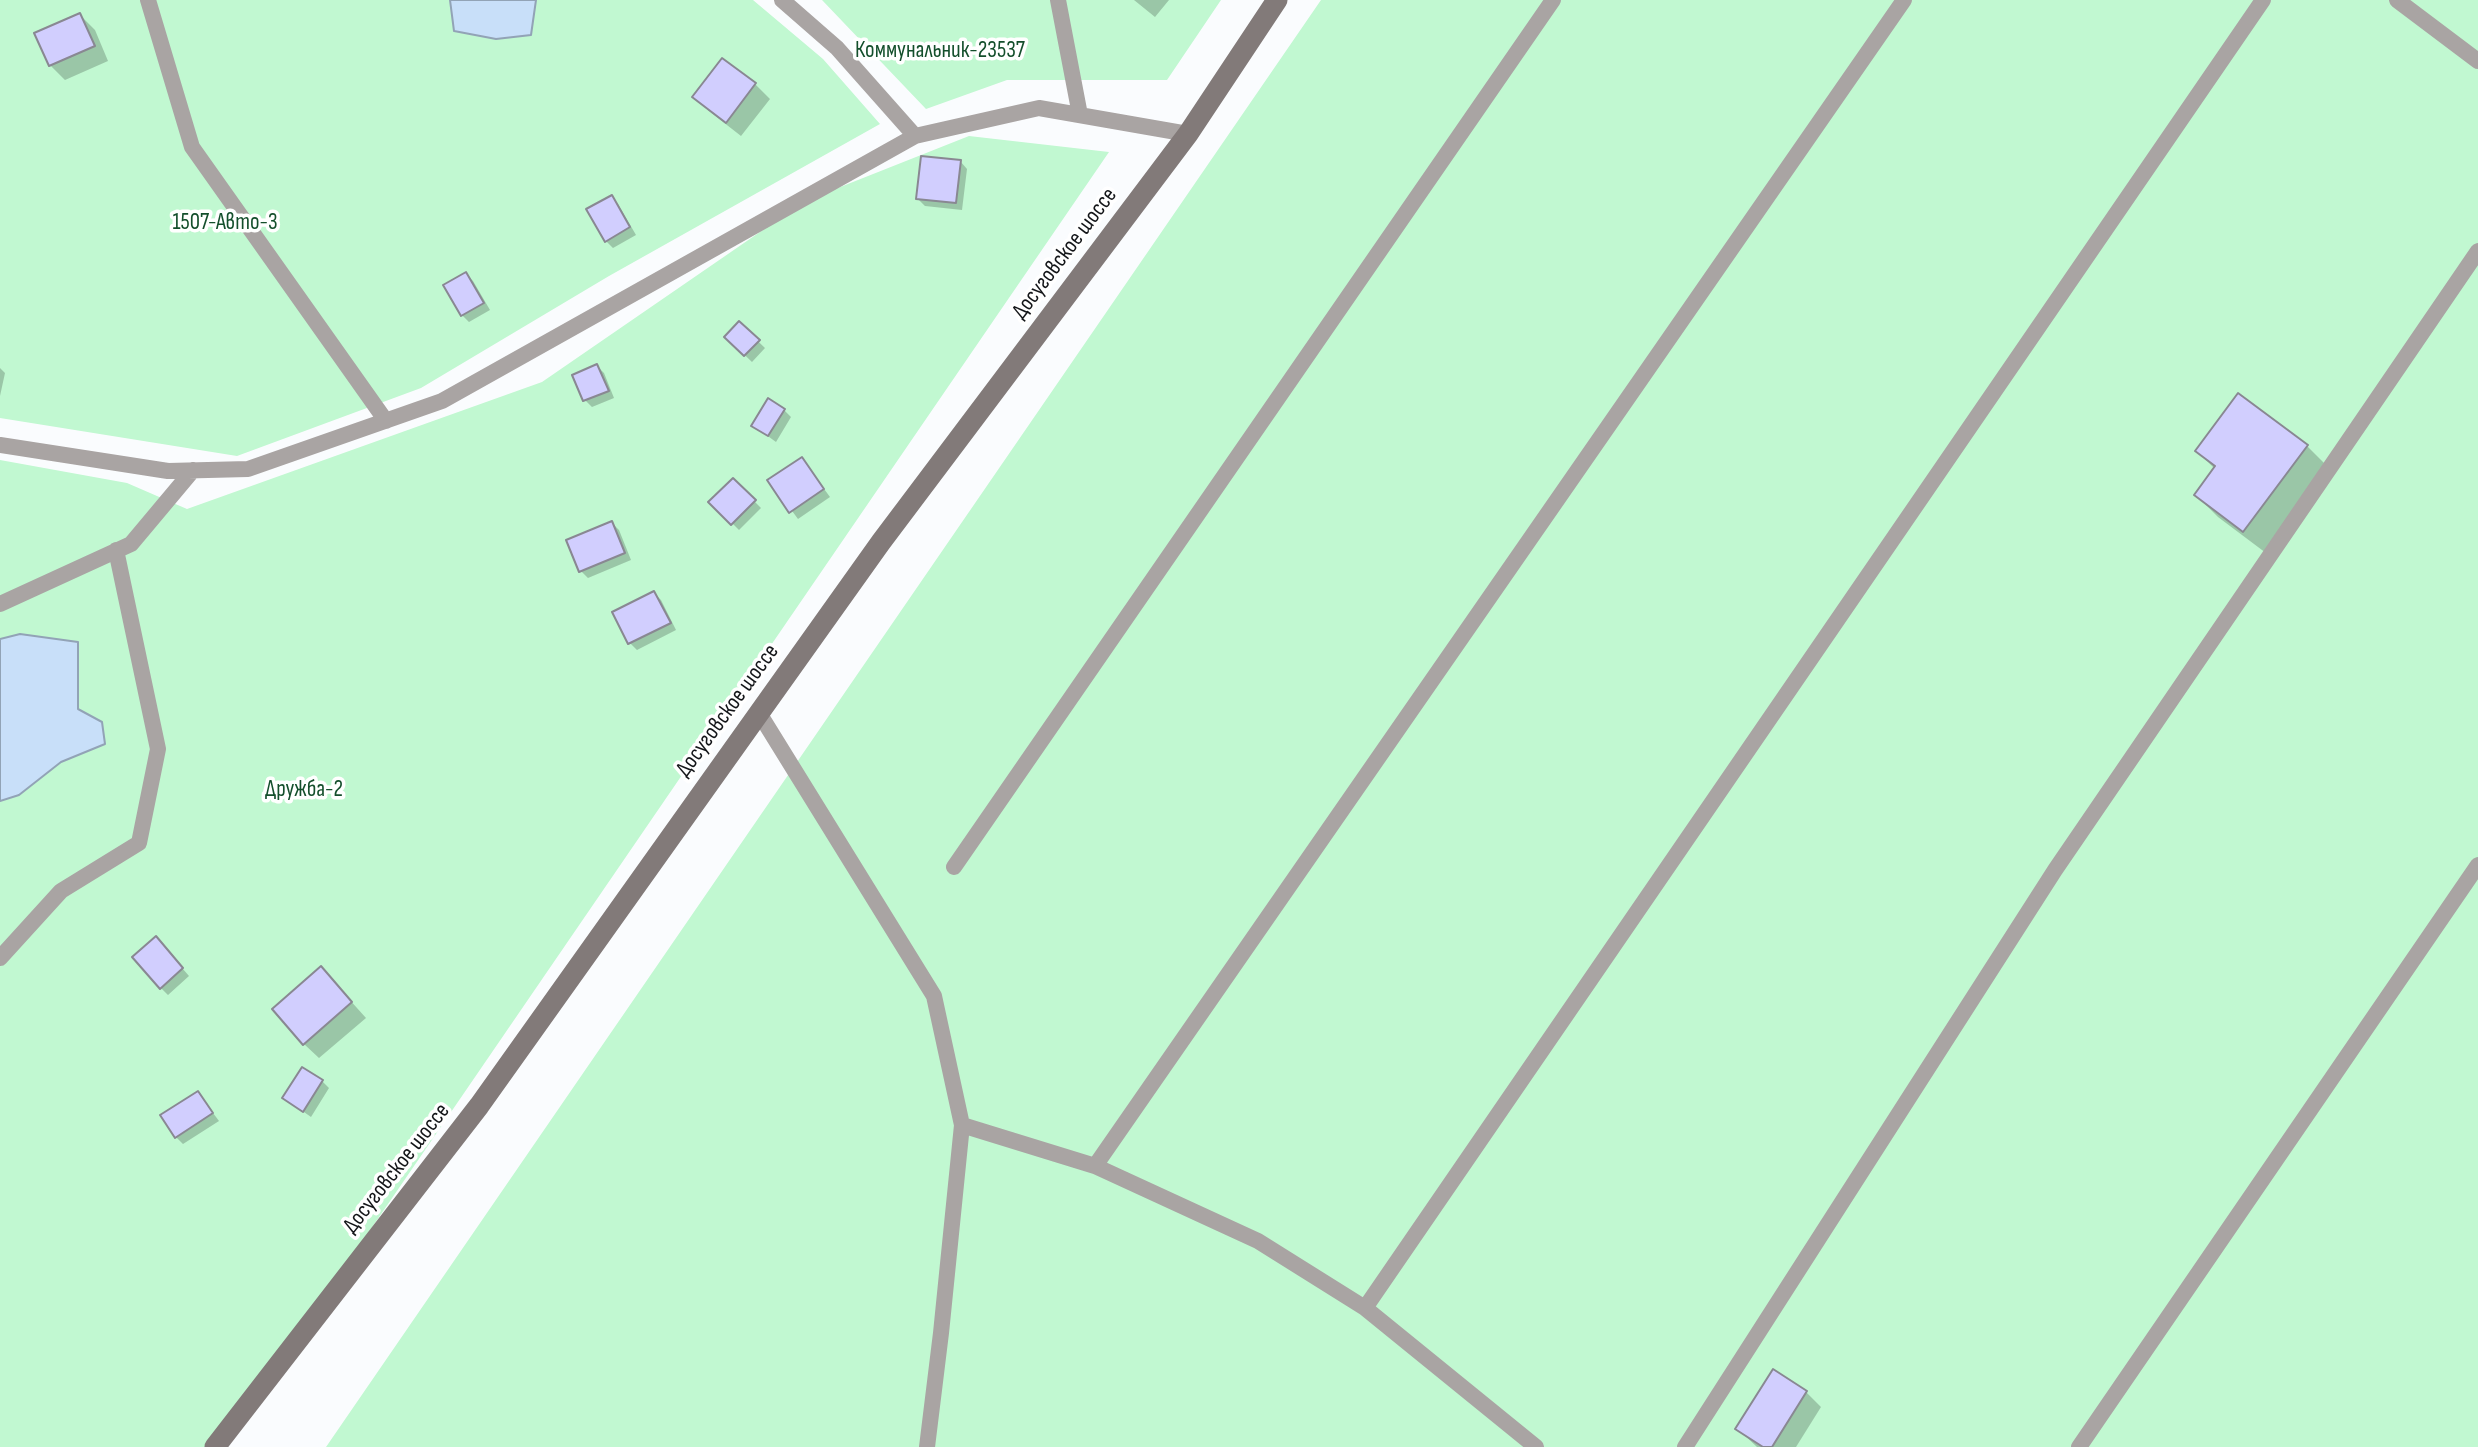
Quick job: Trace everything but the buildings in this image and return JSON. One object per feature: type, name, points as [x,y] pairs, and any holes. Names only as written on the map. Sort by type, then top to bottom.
[{"type":"main road","name":"Досуговское шоссе","points":[[215,1447],[480,1106],[881,542],[1188,134],[1277,0]]},
{"type":"lane","points":[[148,0],[192,146],[386,421]]},
{"type":"lane","points":[[782,0],[837,48],[915,136]]},
{"type":"lane","points":[[1058,0],[1080,116]]},
{"type":"lane","points":[[954,867],[1553,0]]},
{"type":"lane","points":[[1095,1166],[1904,0]]},
{"type":"lane","points":[[1365,1308],[2263,0]]},
{"type":"lane","points":[[2397,0],[2478,61]]},
{"type":"lane","points":[[0,444],[168,471],[248,469],[442,401],[915,136],[1039,108],[1188,134]]},
{"type":"lane","points":[[1685,1447],[2055,870],[2478,251]]},
{"type":"lane","points":[[0,604],[131,544],[193,470]]},
{"type":"lane","points":[[0,958],[61,891],[139,843],[158,749],[116,550]]},
{"type":"lane","points":[[760,713],[934,996],[962,1125],[927,1447]]},
{"type":"lane","points":[[2079,1447],[2478,865]]},
{"type":"lane","points":[[962,1125],[1095,1166],[1258,1241],[1365,1308],[1536,1447]]},
{"type":"green space","name":"1507-Авто-3","points":[[0,0],[753,0],[823,59],[880,124],[609,276],[421,388],[237,456],[0,418]]},
{"type":"green space","name":"Коммунальник-23537","points":[[822,0],[1221,0],[1167,80],[1007,80],[926,109]]},
{"type":"green space","points":[[1321,0],[2478,0],[2478,1447],[326,1447]]},
{"type":"green space","name":"Дружба-2","points":[[969,136],[1109,152],[316,1309],[211,1447],[0,1447],[0,460],[127,483],[187,509],[542,382],[805,201]]},
{"type":"water","points":[[450,0],[536,0],[531,35],[496,39],[454,31]]},
{"type":"water","points":[[20,634],[78,642],[78,709],[102,722],[105,744],[61,762],[19,795],[0,801],[0,639]]}]
